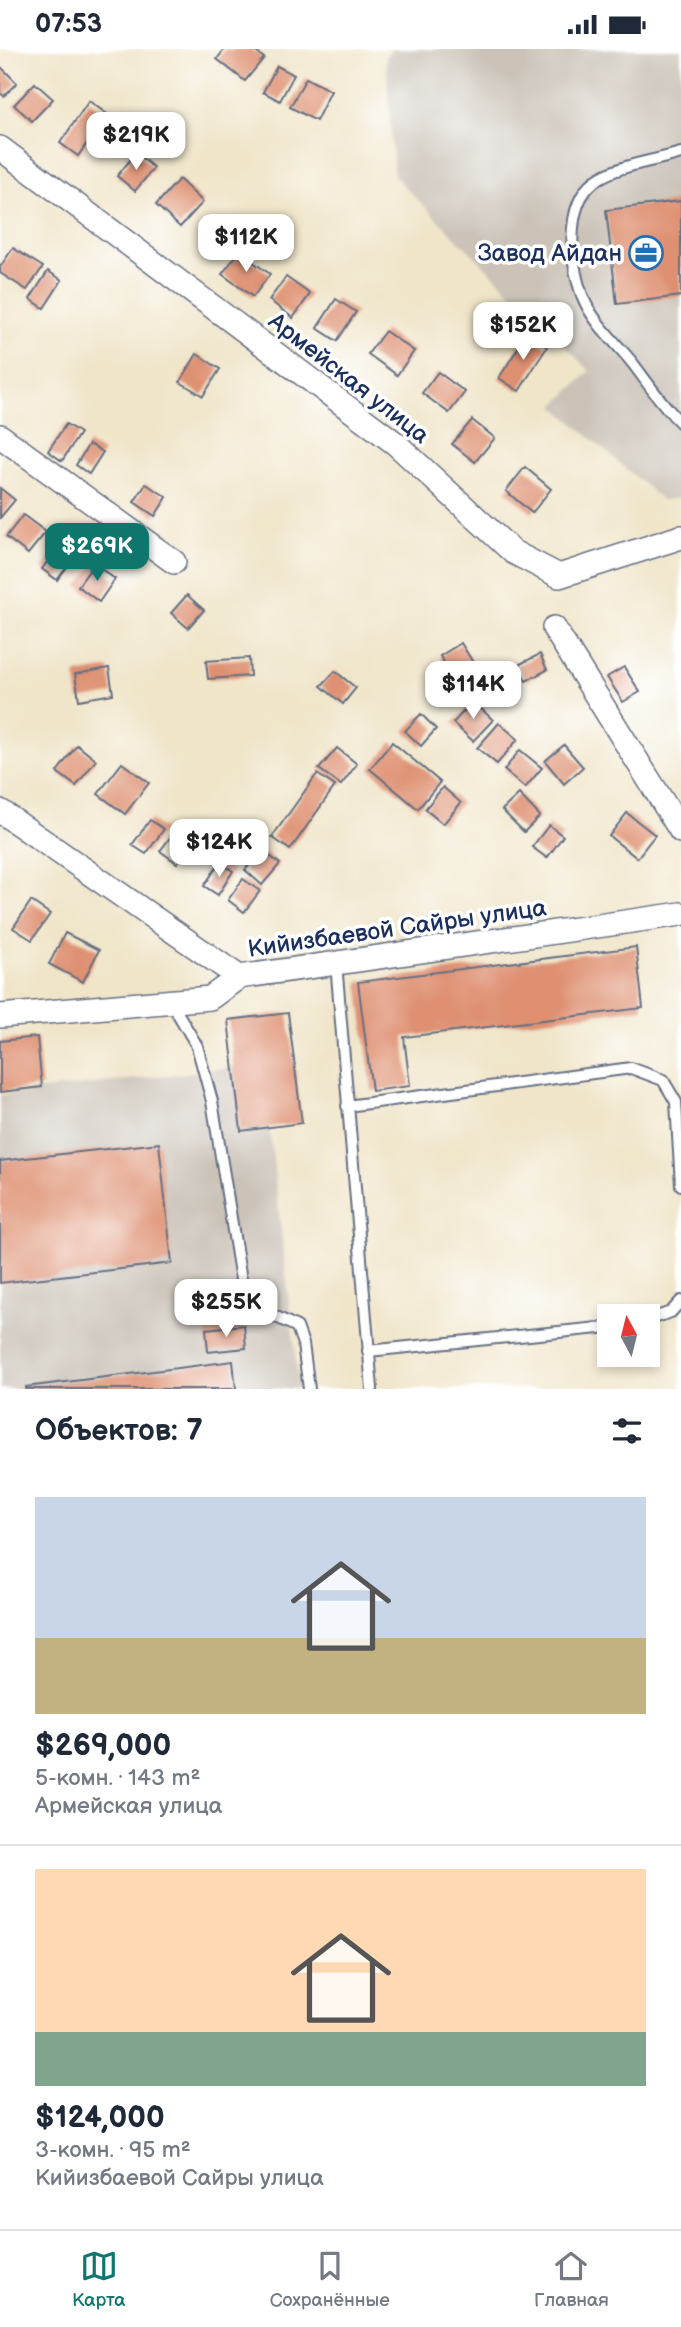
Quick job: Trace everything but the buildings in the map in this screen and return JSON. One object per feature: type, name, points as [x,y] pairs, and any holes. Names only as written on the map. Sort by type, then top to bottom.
[{"type":"street","name":"Армейская улица","points":[[0,148],[395,443],[492,535],[524,558],[559,576],[681,537]]},
{"type":"street","points":[[0,436],[174,562]]},
{"type":"street","points":[[554,628],[681,831]]},
{"type":"street","points":[[0,811],[239,977]]},
{"type":"street","name":"Кийизбаевой Сайры улица","points":[[0,1016],[210,997],[239,977],[681,914]]},
{"type":"lane","points":[[681,153],[612,173],[595,181],[581,195],[574,218],[575,264],[585,302],[605,333],[634,364],[658,401],[681,423]]},
{"type":"lane","points":[[336,963],[372,1389]]},
{"type":"lane","points":[[171,1001],[197,1046],[212,1101],[243,1292],[252,1305],[297,1327],[303,1344],[309,1389]]},
{"type":"lane","points":[[347,1106],[631,1068],[663,1080],[676,1102],[681,1185]]},
{"type":"lane","points":[[660,1316],[671,1312],[681,1301]]},
{"type":"lane","points":[[368,1351],[597,1328]]},
{"type":"shaded area","name":"Завод Айдан","points":[[392,49],[681,49],[681,498],[662,500],[554,406],[590,371],[394,176],[386,57]]},
{"type":"shaded area","points":[[262,1064],[299,1389],[0,1389],[0,1095]]},
{"type":"place","name":"Завод Айдан","points":[[646,253]]}]
